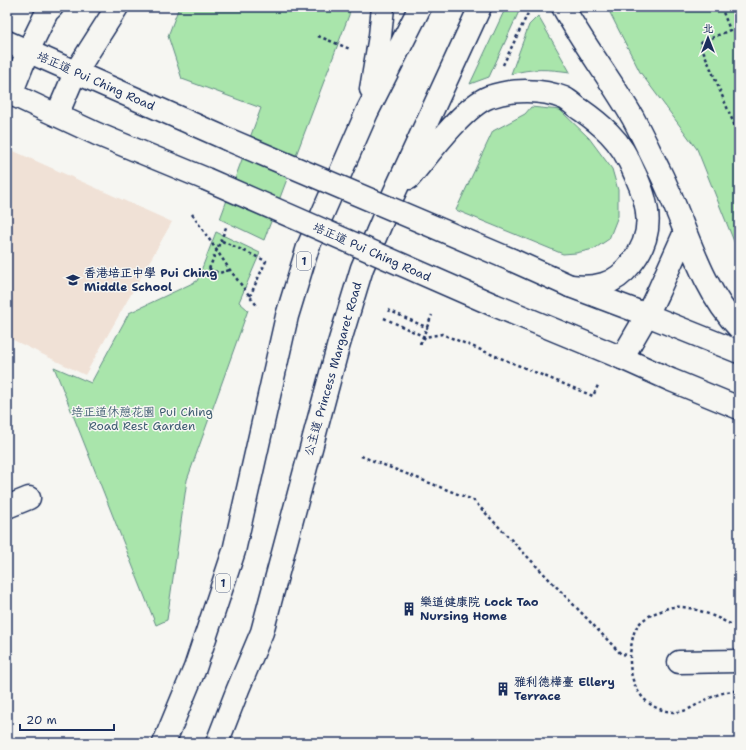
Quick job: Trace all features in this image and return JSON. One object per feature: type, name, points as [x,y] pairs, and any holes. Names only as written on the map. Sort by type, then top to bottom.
[{"type":"main road","points":[[9,93],[47,12],[52,7]]},
{"type":"main road","points":[[57,115],[76,73],[117,7]]},
{"type":"main road","points":[[367,112],[380,36],[383,7]]},
{"type":"main road","name":"1","points":[[164,743],[195,668],[234,551],[287,316],[308,247],[367,112],[420,7]]},
{"type":"main road","name":"公主道 Princess Margaret Road","points":[[217,743],[262,632],[343,328],[362,268],[391,200],[480,7]]},
{"type":"main road","points":[[563,7],[572,24],[632,117],[672,195],[685,232],[709,287],[739,328]]},
{"type":"main road","name":"培正道 Pui Ching Road","points":[[7,42],[226,139],[570,286],[739,352]]},
{"type":"main road","points":[[391,200],[456,123],[471,108],[488,98],[510,92],[529,91],[564,98],[609,133],[625,152],[642,189],[647,204],[648,219],[647,232],[638,256],[623,273],[614,280],[603,285],[584,288],[570,286]]},
{"type":"main road","name":"培正道 Pui Ching Road","points":[[9,93],[97,134],[206,179],[494,305],[739,408]]},
{"type":"main road","points":[[622,358],[647,315],[685,232]]},
{"type":"main road","points":[[7,506],[29,498]]},
{"type":"main road","points":[[679,662],[739,661]]},
{"type":"path","points":[[501,71],[531,7]]},
{"type":"path","points":[[720,7],[730,30],[700,43],[739,136]]},
{"type":"path","points":[[318,36],[353,50]]},
{"type":"path","points":[[192,214],[230,270],[258,307]]},
{"type":"path","points":[[228,225],[209,269],[219,273],[230,270]]},
{"type":"path","points":[[222,241],[266,261],[250,296]]},
{"type":"path","points":[[388,310],[428,328]]},
{"type":"path","points":[[425,336],[420,344],[428,328],[432,315]]},
{"type":"path","points":[[384,318],[425,336],[442,334],[593,396],[598,383]]},
{"type":"path","points":[[361,456],[473,500],[621,654],[629,656]]},
{"type":"path","points":[[739,628],[698,610],[672,607],[649,615],[635,629],[629,656],[629,670],[633,684],[642,696],[653,706],[664,710],[675,712],[686,710],[721,693],[739,691]]},
{"type":"shaded area","name":"香港培正中學 Pui Ching Middle School","points":[[7,148],[172,222],[85,375],[7,337]]},
{"type":"green space","points":[[179,7],[350,7],[349,15],[264,240],[220,219],[261,108],[182,79],[168,36]]},
{"type":"green space","points":[[506,7],[521,7],[489,77],[470,84]]},
{"type":"green space","points":[[607,7],[739,7],[739,254],[697,149],[640,72]]},
{"type":"green space","points":[[538,16],[570,72],[540,70],[511,74],[529,25]]},
{"type":"green space","points":[[531,107],[560,110],[589,138],[612,169],[618,190],[618,216],[609,239],[594,249],[563,254],[456,210],[493,131],[525,114]]},
{"type":"green space","name":"培正道休憩花園 Pui Ching Road Rest Garden","points":[[216,232],[260,253],[239,302],[248,310],[187,480],[167,620],[156,625],[54,367],[91,383],[129,313],[197,281]]},
{"type":"place","name":"香港培正中學 Pui Ching Middle School","points":[[73,280]]},
{"type":"place","name":"樂道健康院 Lock Tao Nursing Home","points":[[409,609]]},
{"type":"place","name":"雅利德樺臺 Ellery Terrace","points":[[503,689]]}]
